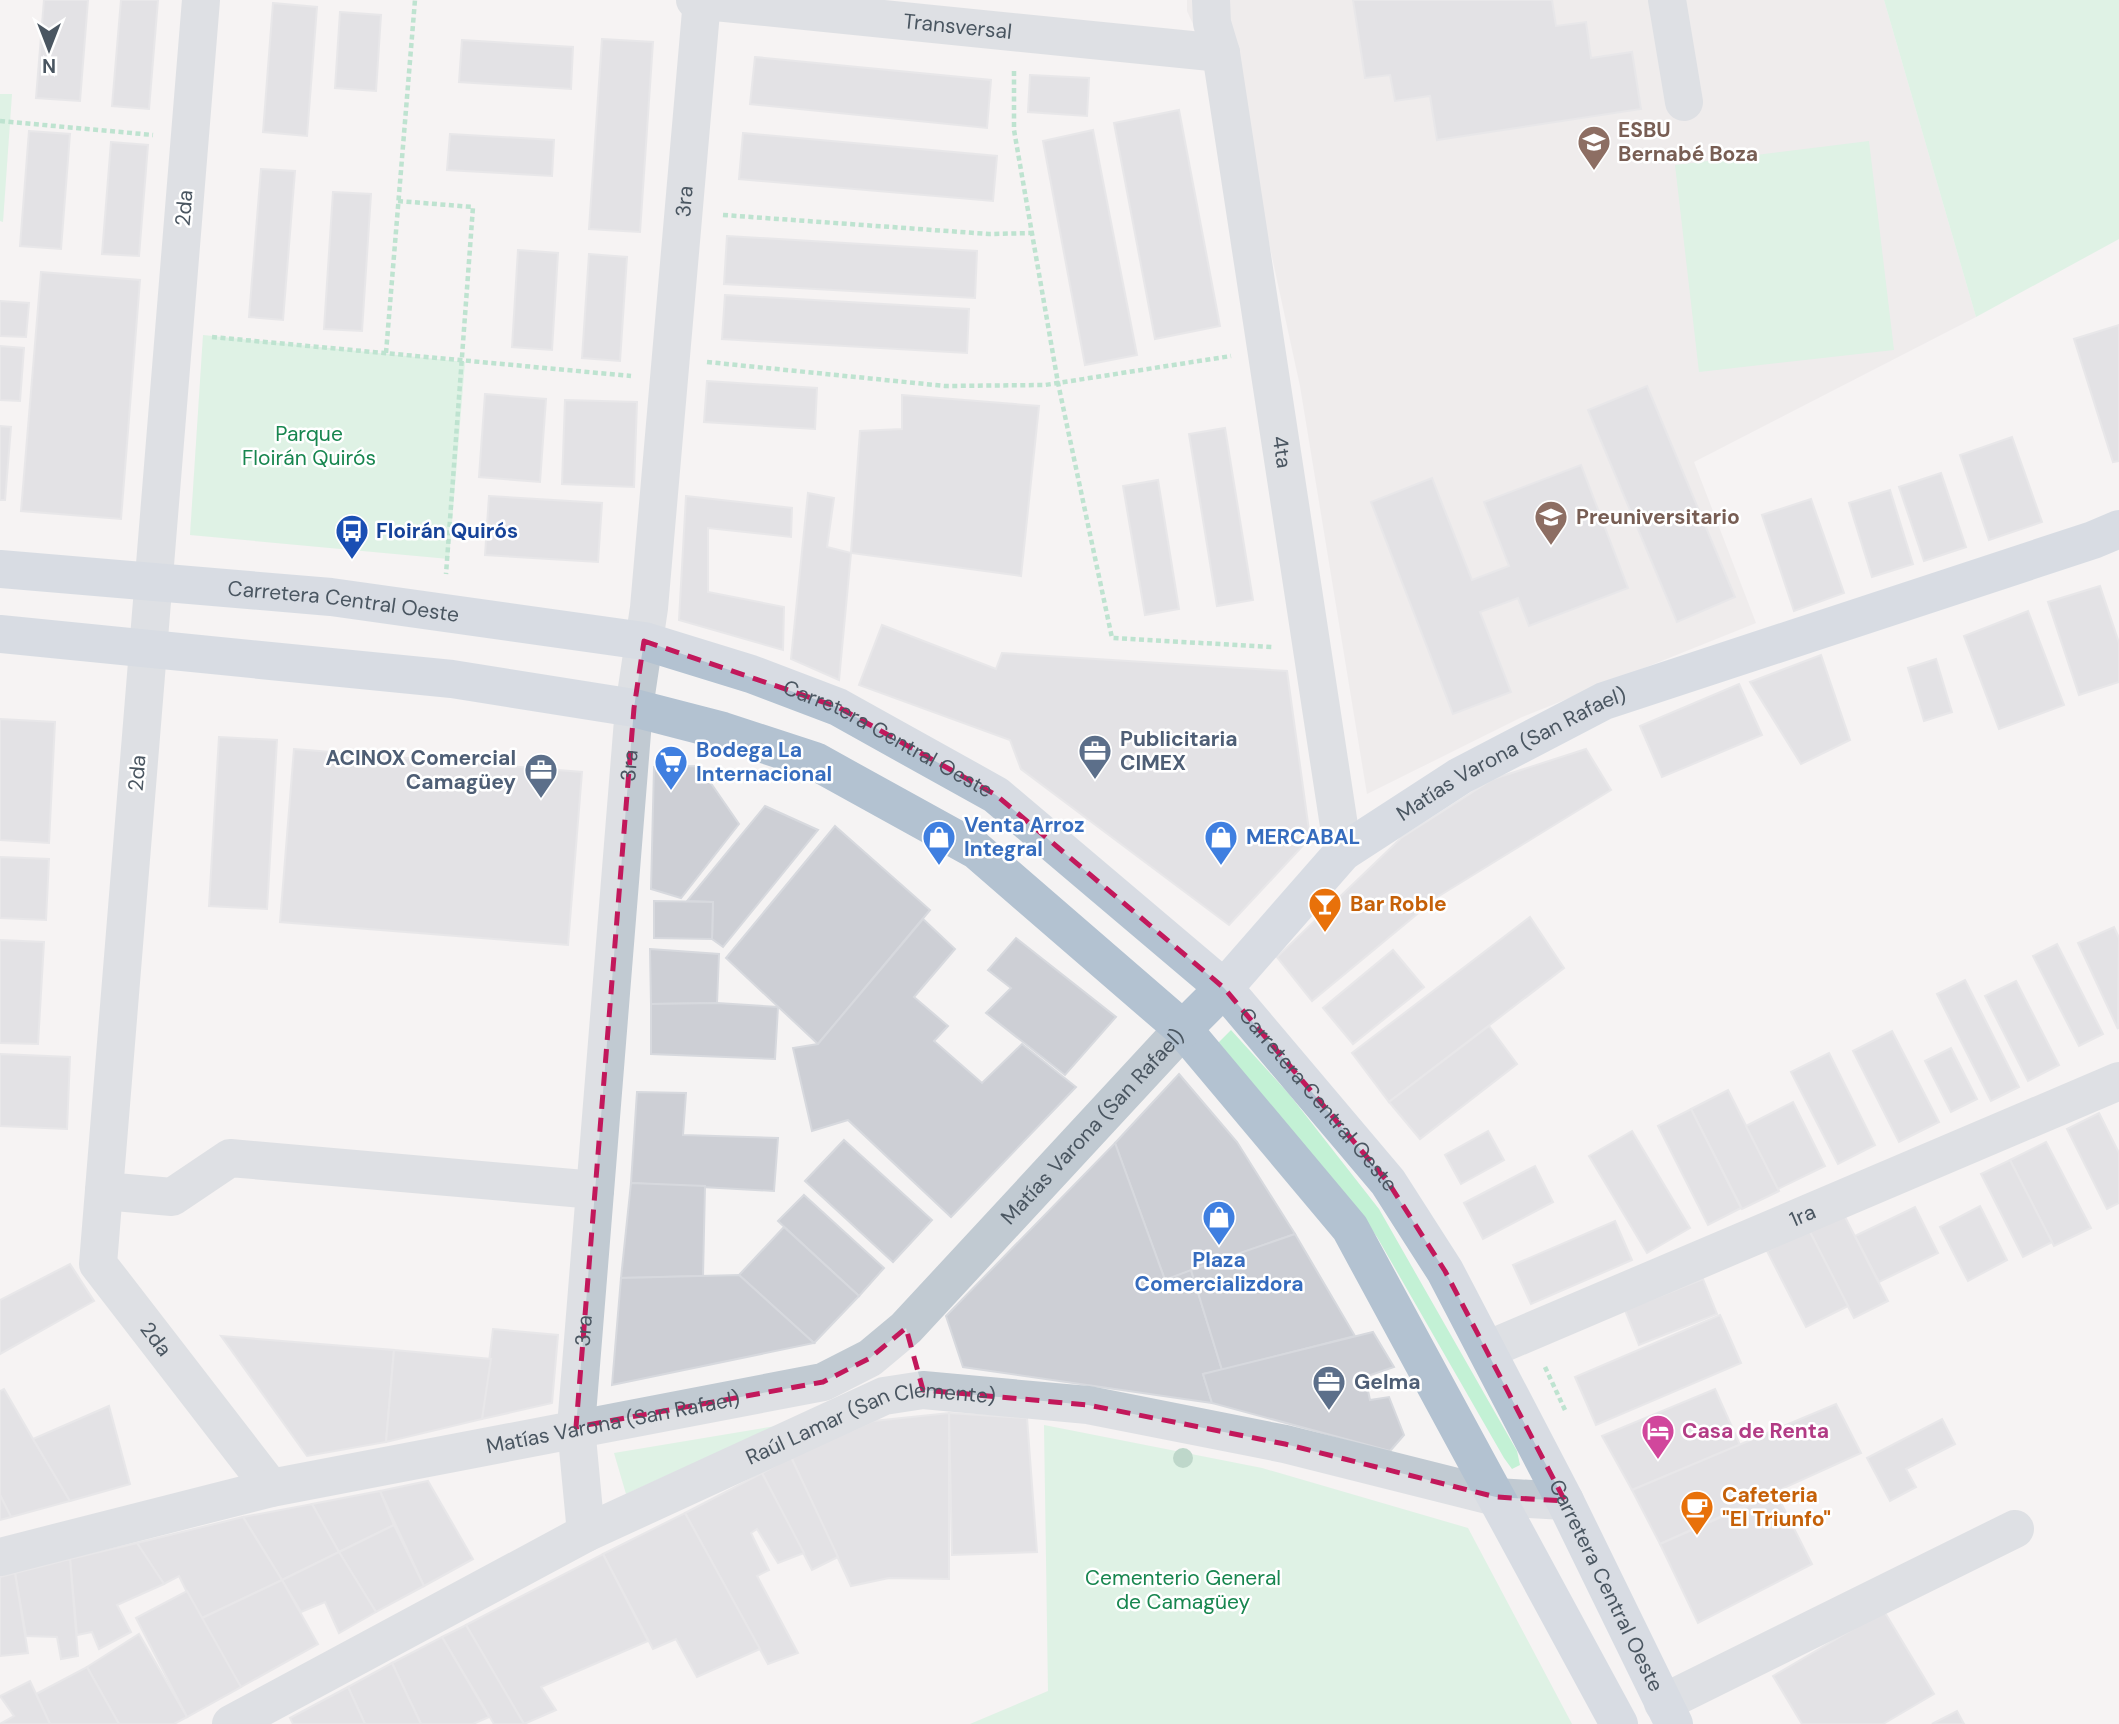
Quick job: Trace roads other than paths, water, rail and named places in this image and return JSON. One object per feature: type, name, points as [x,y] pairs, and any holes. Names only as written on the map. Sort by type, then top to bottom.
[{"type":"main road","name":"Matías Varona (San Rafael)","points":[[1184,1029],[1224,988],[1343,852],[1460,776],[1604,701],[2093,540],[2119,529]]},
{"type":"main road","name":"Carretera Central Oeste","points":[[0,569],[152,581],[418,608],[644,641],[751,674],[838,707],[996,795],[1224,988],[1388,1182],[1445,1271],[1487,1350],[1565,1501],[1669,1714]]},
{"type":"main road","points":[[0,634],[452,679],[634,708],[723,731],[815,761],[976,850],[1184,1029],[1350,1228],[1619,1724]]},
{"type":"street","name":"2da","points":[[201,0],[98,1264],[271,1488]]},
{"type":"street","name":"Transversal","points":[[695,0],[1221,53]]},
{"type":"street","name":"3ra","points":[[586,1533],[576,1427],[634,708],[644,641],[671,369],[702,0]]},
{"type":"street","name":"4ta","points":[[1210,0],[1212,23],[1221,53],[1343,852]]},
{"type":"street","points":[[1667,0],[1684,102]]},
{"type":"street","name":"Matías Varona (San Rafael)","points":[[0,1557],[271,1488],[576,1427],[823,1382],[870,1358],[906,1328],[1184,1029]]},
{"type":"street","name":"1ra","points":[[1487,1350],[2119,1081]]},
{"type":"street","points":[[104,1191],[172,1197],[230,1158],[595,1190]]},
{"type":"street","points":[[906,1328],[909,1355],[923,1390]]},
{"type":"street","points":[[823,1382],[834,1401],[833,1421]]},
{"type":"street","name":"Raúl Lamar (San Clemente)","points":[[248,1720],[586,1533],[884,1396],[923,1390],[1088,1405],[1285,1444],[1496,1497],[1565,1501]]},
{"type":"street","points":[[1669,1714],[2015,1529]]},
{"type":"place","name":"ESBU Bernabé Boza","points":[[1594,172]]},
{"type":"place","name":"Preuniversitario","points":[[1551,547]]},
{"type":"place","name":"Floirán Quirós","points":[[352,561]]},
{"type":"place","name":"Publicitaria CIMEX","points":[[1095,781]]},
{"type":"place","name":"Bodega La Internacional","points":[[671,792]]},
{"type":"place","name":"ACINOX Comercial Camagüey","points":[[541,800]]},
{"type":"place","name":"Venta Arroz Integral","points":[[939,867]]},
{"type":"place","name":"MERCABAL","points":[[1221,867]]},
{"type":"place","name":"Bar Roble","points":[[1325,934]]},
{"type":"place","name":"Plaza Comercializdora","points":[[1219,1247]]},
{"type":"place","name":"Gelma","points":[[1329,1412]]},
{"type":"place","name":"Casa de Renta","points":[[1658,1461]]},
{"type":"place","name":"Cafeteria \"El Triunfo\"","points":[[1697,1537]]},
{"type":"park label","name":"Parque Floirán Quirós","points":[[309,446]]},
{"type":"park label","name":"Cementerio General de Camagüey","points":[[1183,1590]]}]
